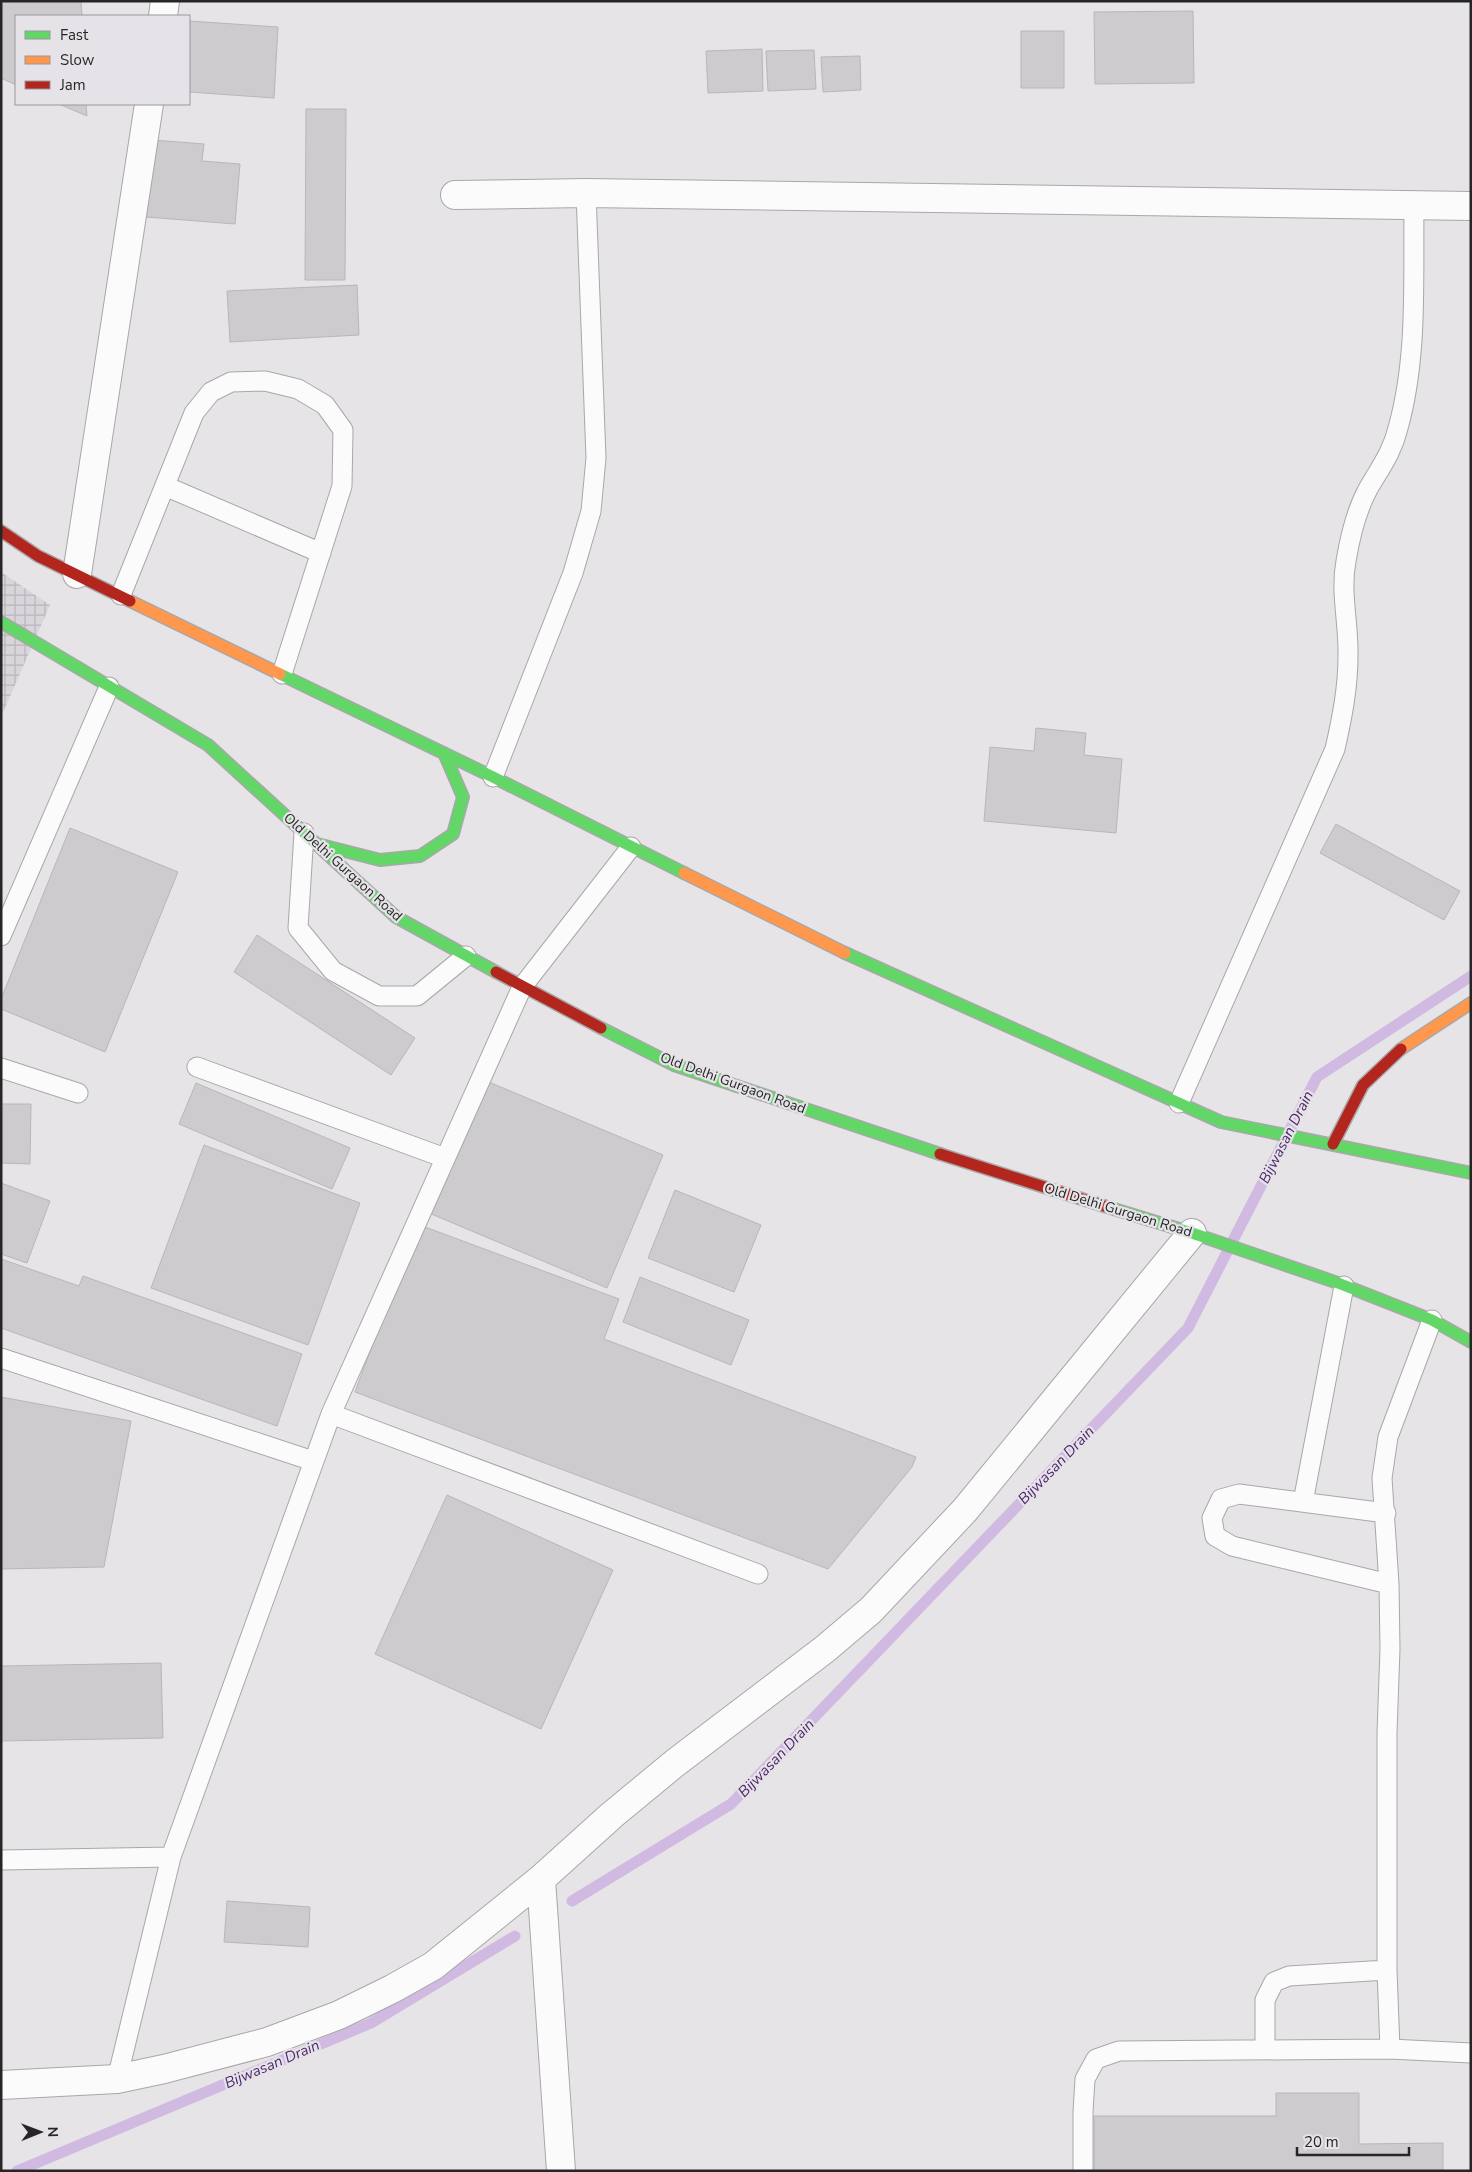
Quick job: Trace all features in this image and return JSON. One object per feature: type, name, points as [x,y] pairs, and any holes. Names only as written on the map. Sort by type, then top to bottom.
[{"type":"main road","points":[[1,531],[38,556],[494,777],[835,949],[1221,1122],[1471,1174]]},
{"type":"main road","name":"Old Delhi Gurgaon Road","points":[[1,622],[208,745],[396,917],[522,987],[674,1066],[1001,1174],[1202,1237],[1344,1286],[1432,1320],[1471,1342]]},
{"type":"main road","points":[[310,839],[380,860],[420,856],[453,834],[463,797],[444,753]]},
{"type":"main road","points":[[1333,1144],[1362,1086],[1378,1069],[1402,1050],[1471,1003]]},
{"type":"street","points":[[163,15],[165,1]]},
{"type":"street","points":[[77,574],[149,105]]},
{"type":"street","points":[[455,195],[586,193],[1471,206]]},
{"type":"street","points":[[1,2085],[117,2079],[164,2069],[267,2042],[339,2015],[433,1966],[541,1879],[612,1815],[675,1763],[825,1649],[872,1610],[965,1510],[1202,1237]]},
{"type":"street","points":[[541,1879],[562,2171]]},
{"type":"lane","points":[[494,777],[573,573],[591,511],[596,458],[586,193]]},
{"type":"lane","points":[[1179,1103],[1335,749],[1346,696],[1348,654],[1343,579],[1351,535],[1368,490],[1386,460],[1398,431],[1406,398],[1411,357],[1414,206]]},
{"type":"lane","points":[[121,596],[194,413],[211,392],[231,382],[265,381],[298,389],[325,405],[343,430],[342,486],[282,674]]},
{"type":"lane","points":[[165,486],[321,554]]},
{"type":"lane","points":[[1,936],[109,686]]},
{"type":"lane","points":[[310,839],[298,928],[333,971],[379,996],[417,996],[466,956]]},
{"type":"lane","points":[[117,2079],[171,1857],[331,1414],[522,987],[631,846]]},
{"type":"lane","points":[[197,1067],[445,1158]]},
{"type":"lane","points":[[1,1068],[78,1093]]},
{"type":"lane","points":[[1303,1502],[1344,1286]]},
{"type":"lane","points":[[1390,2049],[1387,1970],[1387,1733],[1390,1649],[1386,1513],[1382,1478],[1388,1437],[1432,1320]]},
{"type":"lane","points":[[1,1358],[313,1461]]},
{"type":"lane","points":[[331,1414],[758,1574]]},
{"type":"lane","points":[[1386,1513],[1239,1494],[1221,1499],[1212,1518],[1215,1536],[1232,1546],[1389,1584]]},
{"type":"lane","points":[[1,1860],[171,1857]]},
{"type":"lane","points":[[1265,2050],[1265,2000],[1274,1982],[1289,1976],[1387,1970]]},
{"type":"lane","points":[[1083,2171],[1085,2079],[1096,2059],[1119,2050],[1390,2049],[1471,2053]]},
{"type":"shaded area","points":[[1,572],[50,605],[1,717]]},
{"type":"building","points":[[1,1],[81,1],[82,15],[15,15],[15,85],[1,78]]},
{"type":"building","points":[[1193,11],[1194,83],[1095,84],[1094,12]]},
{"type":"building","points":[[190,21],[278,27],[274,98],[190,92]]},
{"type":"building","points":[[1021,31],[1064,31],[1064,88],[1021,88]]},
{"type":"building","points":[[762,49],[763,91],[708,93],[706,51]]},
{"type":"building","points":[[814,50],[816,89],[768,91],[766,51]]},
{"type":"building","points":[[860,56],[861,90],[823,92],[821,57]]},
{"type":"building","points":[[61,105],[86,105],[87,116]]},
{"type":"building","points":[[306,109],[346,109],[345,280],[305,280]]},
{"type":"building","points":[[153,140],[204,144],[202,161],[240,164],[235,224],[146,217]]},
{"type":"building","points":[[357,285],[359,335],[230,342],[227,291]]},
{"type":"building","points":[[1036,728],[1086,733],[1084,755],[1122,759],[1116,833],[984,821],[990,747],[1034,751]]},
{"type":"building","points":[[1336,824],[1460,891],[1444,920],[1320,853]]},
{"type":"building","points":[[70,828],[178,872],[105,1052],[1,1009],[1,999]]},
{"type":"building","points":[[257,935],[415,1038],[391,1075],[234,972]]},
{"type":"building","points":[[484,1080],[663,1155],[607,1288],[429,1213]]},
{"type":"building","points":[[196,1083],[350,1148],[332,1189],[179,1124]]},
{"type":"building","points":[[1,1104],[31,1104],[30,1164],[1,1163]]},
{"type":"building","points":[[204,1145],[360,1203],[308,1345],[151,1288]]},
{"type":"building","points":[[1,1183],[50,1201],[27,1263],[1,1254]]},
{"type":"building","points":[[675,1190],[761,1225],[734,1292],[648,1258]]},
{"type":"building","points":[[417,1224],[619,1299],[604,1339],[916,1457],[912,1467],[828,1569],[355,1392]]},
{"type":"building","points":[[1,1259],[79,1286],[83,1276],[302,1354],[277,1426],[1,1328]]},
{"type":"building","points":[[640,1277],[749,1320],[731,1365],[623,1322]]},
{"type":"building","points":[[1,1397],[131,1421],[104,1567],[1,1569]]},
{"type":"building","points":[[447,1495],[613,1570],[541,1729],[375,1654]]},
{"type":"building","points":[[161,1663],[163,1738],[1,1741],[1,1666]]},
{"type":"building","points":[[227,1901],[310,1907],[308,1947],[224,1942]]},
{"type":"building","points":[[1276,2093],[1359,2093],[1359,2144],[1443,2143],[1443,2171],[1094,2171],[1094,2116],[1276,2116]]},
{"type":"waterway","name":"Bijwasan Drain","points":[[572,1901],[731,1804],[1188,1328],[1317,1077],[1471,976]]},
{"type":"waterway","name":"Bijwasan Drain","points":[[17,2171],[371,2023],[515,1936]]},
{"type":"traffic: fast","points":[[1,622],[208,745],[396,917],[496,972]]},
{"type":"traffic: fast","points":[[280,674],[493,777],[684,873]]},
{"type":"traffic: fast","points":[[317,844],[380,860],[420,856],[453,834],[463,797],[444,753]]},
{"type":"traffic: fast","points":[[845,953],[1221,1122],[1471,1173]]},
{"type":"traffic: fast","points":[[601,1028],[674,1065],[940,1154]]},
{"type":"traffic: fast","points":[[1104,1206],[1192,1233],[1338,1283],[1432,1320],[1471,1342]]},
{"type":"traffic: slow","points":[[130,601],[280,674]]},
{"type":"traffic: slow","points":[[684,873],[845,953]]},
{"type":"traffic: slow","points":[[1401,1049],[1471,1003]]},
{"type":"traffic: jam","points":[[1,531],[38,556],[130,601]]},
{"type":"traffic: jam","points":[[496,972],[601,1028]]},
{"type":"traffic: jam","points":[[1333,1144],[1363,1085],[1401,1049]]},
{"type":"traffic: jam","points":[[940,1154],[1104,1206]]}]
